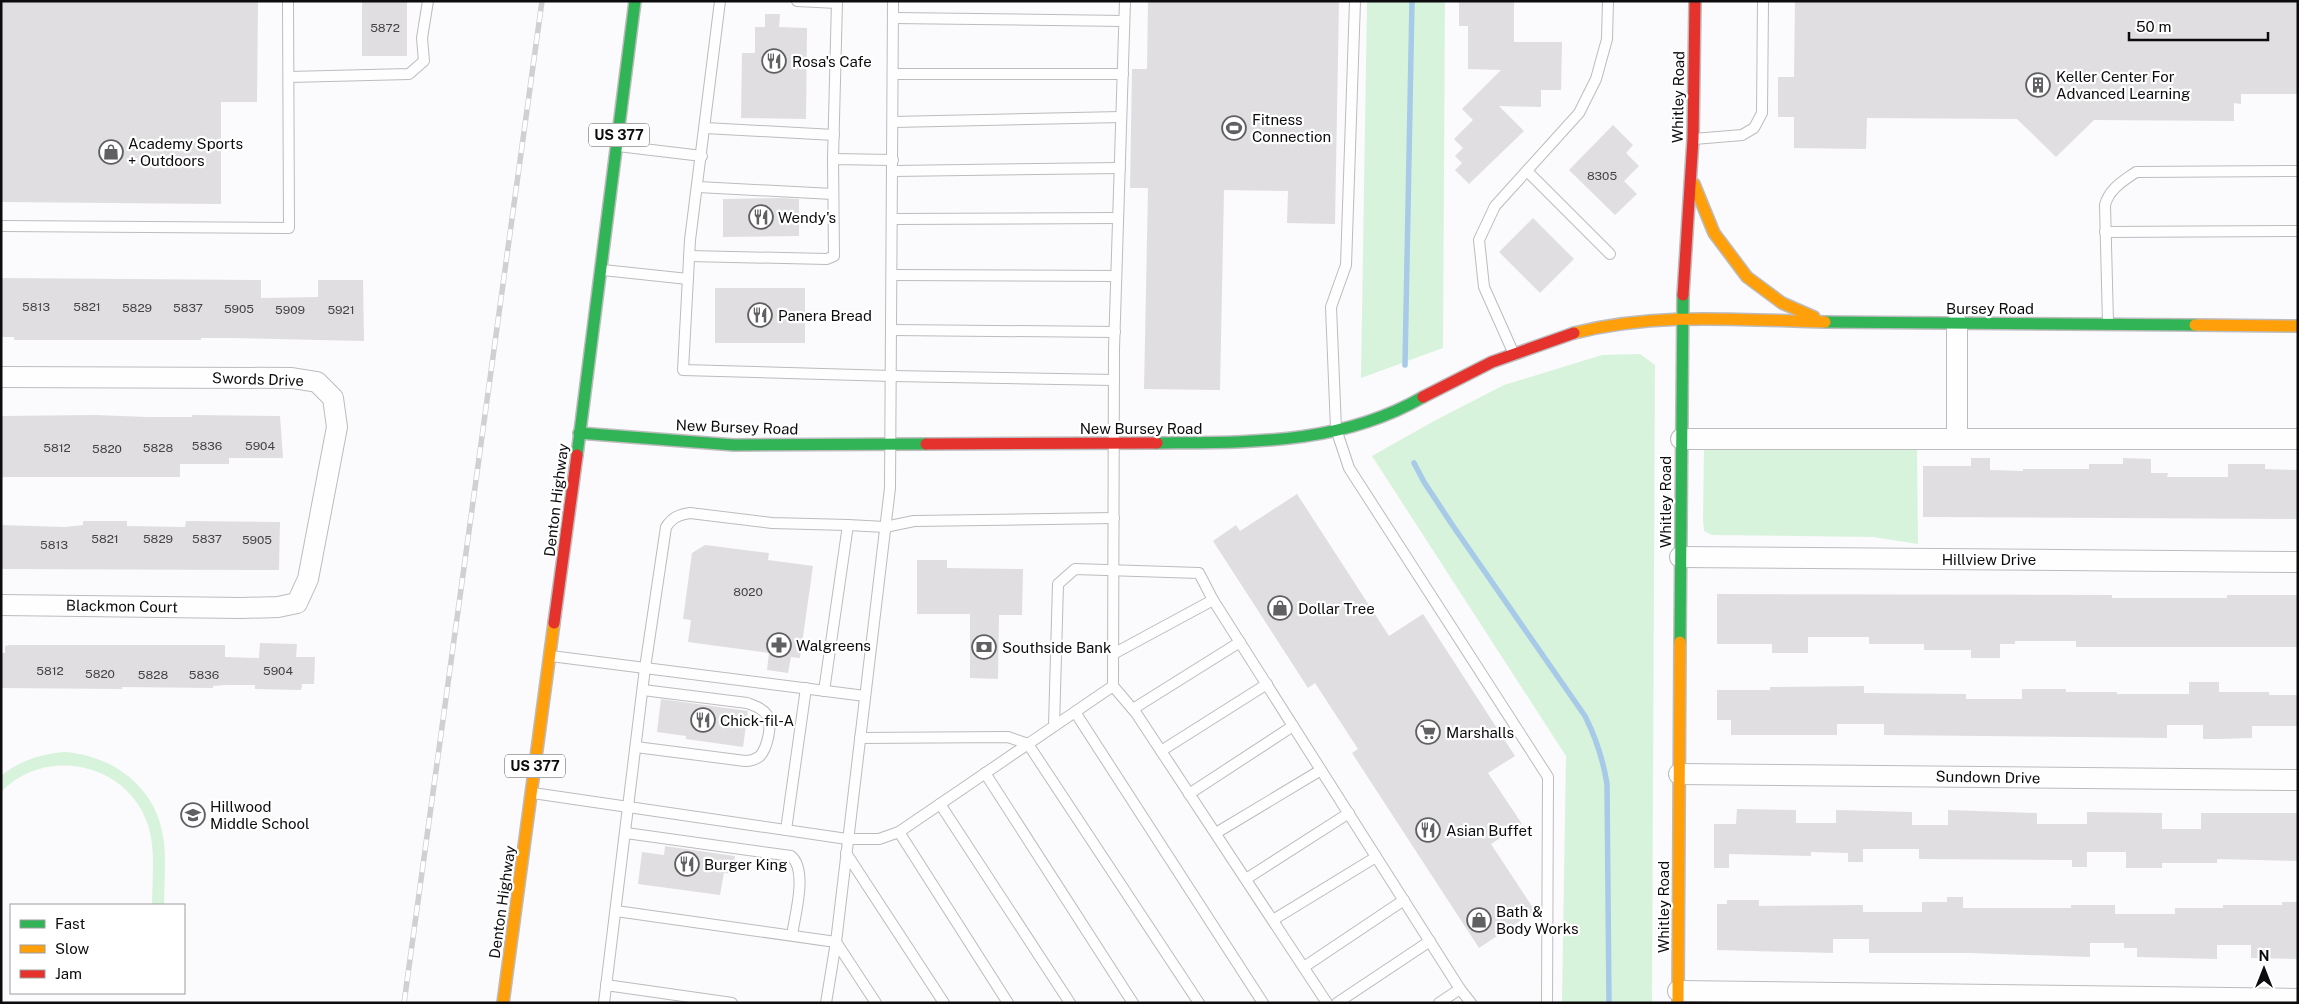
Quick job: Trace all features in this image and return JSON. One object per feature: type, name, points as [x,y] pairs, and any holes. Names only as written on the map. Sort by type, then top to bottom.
[{"type":"street","name":"Denton Highway","points":[[503,1003],[602,270],[636,1]]},
{"type":"street","name":"Whitley Road","points":[[1678,997],[1682,316],[1693,139],[1695,1]]},
{"type":"street","points":[[1691,173],[1698,197],[1714,233],[1747,277],[1782,302],[1824,322]]},
{"type":"street","name":"New Bursey Road","points":[[579,433],[734,445],[1285,441],[1336,429],[1399,410],[1454,380],[1514,353],[1544,342],[1614,324],[1682,316]]},
{"type":"street","name":"Bursey Road","points":[[1682,316],[1824,322],[2298,326]]},
{"type":"street","points":[[1957,323],[1957,439]]},
{"type":"street","name":"Swords Drive","points":[[1,377],[292,378],[316,382],[333,398],[337,427],[308,579],[297,603],[278,607],[242,608]]},
{"type":"street","points":[[1681,439],[2298,440]]},
{"type":"street","name":"Hillview Drive","points":[[1680,556],[2298,562]]},
{"type":"street","name":"Blackmon Court","points":[[1,605],[242,608]]},
{"type":"street","name":"Sundown Drive","points":[[1679,774],[2298,780]]},
{"type":"street","points":[[1678,997],[2298,999]]},
{"type":"lane","points":[[1,226],[289,228],[288,1]]},
{"type":"lane","points":[[289,76],[409,74],[424,61],[422,38],[428,1]]},
{"type":"lane","points":[[720,1],[689,256],[683,370],[1114,380]]},
{"type":"lane","points":[[689,256],[827,260],[834,256],[833,159],[837,2],[797,1]]},
{"type":"lane","points":[[826,1003],[836,942],[890,488],[893,1]]},
{"type":"lane","points":[[1125,1],[1114,332],[1113,686],[1133,709],[1327,1003]]},
{"type":"lane","points":[[1356,1],[1346,265],[1331,307],[1336,429],[1349,468],[1548,777],[1547,1003]]},
{"type":"lane","points":[[1514,353],[1484,287],[1479,240],[1495,206],[1579,112],[1596,79],[1607,39],[1608,1]]},
{"type":"lane","points":[[1693,139],[1742,135],[1754,128],[1762,112],[1763,1]]},
{"type":"lane","points":[[893,18],[1124,21]]},
{"type":"lane","points":[[893,74],[1123,74]]},
{"type":"lane","points":[[893,122],[1121,117]]},
{"type":"lane","points":[[705,128],[834,135]]},
{"type":"lane","points":[[617,146],[702,156]]},
{"type":"lane","points":[[833,159],[893,160]]},
{"type":"lane","points":[[893,171],[1120,168]]},
{"type":"lane","points":[[1527,171],[1610,254]]},
{"type":"lane","points":[[2108,324],[2105,205],[2107,196],[2120,183],[2136,172],[2298,171]]},
{"type":"lane","points":[[698,187],[833,194]]},
{"type":"lane","points":[[893,219],[1118,218]]},
{"type":"lane","points":[[2106,232],[2298,231]]},
{"type":"lane","points":[[602,270],[688,279]]},
{"type":"lane","points":[[892,274],[1116,276]]},
{"type":"lane","points":[[892,330],[1114,332]]},
{"type":"lane","points":[[604,1003],[645,668],[666,527],[672,519],[678,515],[690,513],[772,523],[886,527],[914,521],[1114,518]]},
{"type":"lane","points":[[824,691],[848,526]]},
{"type":"lane","points":[[1054,726],[1058,584],[1075,569],[1199,572],[1213,600],[1460,989],[1471,1003]]},
{"type":"lane","points":[[1114,653],[1213,600]]},
{"type":"lane","points":[[1133,709],[1240,642]]},
{"type":"lane","points":[[550,656],[865,696]]},
{"type":"lane","points":[[1161,751],[1267,684]]},
{"type":"lane","points":[[532,793],[847,839],[879,839],[899,832],[1113,686]]},
{"type":"lane","points":[[786,830],[806,688]]},
{"type":"lane","points":[[636,747],[745,761],[754,760],[761,755],[767,741],[769,726],[768,717],[762,709],[747,703],[643,690]]},
{"type":"lane","points":[[1075,712],[1263,1003]]},
{"type":"lane","points":[[1190,794],[1293,726]]},
{"type":"lane","points":[[860,738],[1008,737],[1028,744],[1199,1003]]},
{"type":"lane","points":[[1216,833],[1321,770]]},
{"type":"lane","points":[[985,773],[1133,1003]]},
{"type":"lane","points":[[940,804],[1070,1003]]},
{"type":"lane","points":[[1246,879],[1348,813]]},
{"type":"lane","points":[[899,832],[1008,1003]]},
{"type":"lane","points":[[626,833],[791,856],[796,860],[800,875],[792,935]]},
{"type":"lane","points":[[846,853],[944,1003]]},
{"type":"lane","points":[[1273,920],[1376,857]]},
{"type":"lane","points":[[1304,967],[1404,900]]},
{"type":"lane","points":[[616,911],[836,942],[876,1003]]},
{"type":"lane","points":[[1337,1003],[1430,942]]},
{"type":"lane","points":[[606,985],[732,1003]]},
{"type":"lane","points":[[1439,1003],[1460,989]]},
{"type":"green space","points":[[1367,1],[1445,1],[1443,348],[1361,378]]},
{"type":"green space","points":[[1640,354],[1655,365],[1652,1003],[1562,1003],[1566,756],[1372,456],[1504,385],[1602,355]]},
{"type":"green space","points":[[1704,449],[1917,450],[1918,544],[1873,537],[1712,535],[1704,531]]},
{"type":"green space","points":[[65,752],[99,760],[115,767],[141,789],[151,802],[163,836],[165,862],[164,904],[152,904],[153,854],[148,825],[138,804],[123,787],[105,775],[84,768],[62,765],[40,769],[19,777],[1,792],[1,776],[8,770],[48,754]]},
{"type":"building","name":"Academy Sports + Outdoors","points":[[1,1],[258,1],[257,102],[221,102],[221,204],[1,202]]},
{"type":"building","points":[[362,1],[407,1],[407,56],[362,56]]},
{"type":"building","name":"Fitness Connection","points":[[1148,1],[1339,1],[1335,224],[1287,223],[1288,191],[1224,190],[1220,390],[1144,389],[1148,188],[1130,188],[1132,69],[1147,69]]},
{"type":"building","points":[[1459,1],[1514,1],[1514,42],[1562,42],[1561,90],[1541,90],[1541,107],[1499,106],[1524,131],[1469,184],[1455,170],[1462,163],[1455,156],[1463,148],[1454,139],[1473,120],[1462,109],[1501,70],[1468,69],[1468,26],[1459,26]]},
{"type":"building","name":"Keller Center For Advanced Learning","points":[[1795,1],[2298,1],[2298,94],[2241,94],[2241,104],[2234,103],[2234,121],[2094,120],[2056,157],[2017,119],[1867,118],[1866,149],[1794,148],[1794,117],[1778,117],[1778,77],[1794,77]]},
{"type":"building","name":"Rosa's Cafe","points":[[765,14],[780,14],[779,27],[807,28],[806,119],[741,118],[742,53],[755,53],[755,27],[765,27]]},
{"type":"building","points":[[1613,125],[1633,145],[1626,153],[1639,166],[1624,181],[1637,194],[1615,215],[1569,170]]},
{"type":"building","name":"Wendy's","points":[[723,199],[799,199],[799,236],[723,237]]},
{"type":"building","points":[[1533,218],[1574,259],[1540,293],[1499,252]]},
{"type":"building","points":[[1,278],[261,280],[261,298],[318,297],[318,280],[363,280],[364,341],[232,338],[201,338],[201,340],[14,340],[14,337],[1,337]]},
{"type":"building","name":"Panera Bread","points":[[715,288],[805,288],[805,343],[715,343]]},
{"type":"building","points":[[95,415],[147,417],[192,417],[192,415],[280,416],[283,458],[229,458],[229,464],[180,464],[180,477],[1,477],[1,416]]},
{"type":"building","points":[[1971,458],[1990,458],[1990,470],[2023,471],[2023,469],[2089,469],[2089,464],[2123,464],[2123,458],[2151,459],[2151,473],[2168,473],[2167,477],[2228,477],[2228,464],[2265,464],[2265,469],[2298,470],[2298,519],[1923,517],[1923,466],[1971,466]]},
{"type":"building","points":[[1297,494],[1389,636],[1423,614],[1515,756],[1488,773],[1522,824],[1491,844],[1535,911],[1479,948],[1352,753],[1358,749],[1315,683],[1308,688],[1213,541],[1236,525],[1240,531]]},
{"type":"building","points":[[83,521],[127,521],[127,526],[185,527],[186,521],[280,522],[279,570],[1,569],[1,525],[65,527],[83,525]]},
{"type":"building","name":"Walgreens","points":[[705,545],[769,553],[768,560],[813,566],[800,658],[791,657],[788,673],[767,670],[769,653],[688,642],[691,620],[683,619],[692,553]]},
{"type":"building","name":"Southside Bank","points":[[917,560],[947,560],[947,568],[1023,569],[1022,615],[999,615],[998,679],[970,678],[970,614],[917,614]]},
{"type":"building","points":[[1717,594],[2112,595],[2112,598],[2227,598],[2227,595],[2298,595],[2298,647],[2076,647],[2076,641],[2015,641],[2015,644],[2000,644],[2000,658],[1971,658],[1971,650],[1924,650],[1924,644],[1869,644],[1869,637],[1808,637],[1808,653],[1772,653],[1772,644],[1717,644]]},
{"type":"building","points":[[260,643],[297,644],[296,657],[315,657],[314,684],[302,684],[301,690],[255,689],[255,685],[226,685],[213,686],[213,688],[1,688],[1,653],[5,653],[5,646],[9,645],[225,645],[225,657],[259,658]]},
{"type":"building","points":[[2189,682],[2219,682],[2219,692],[2269,692],[2269,695],[2298,695],[2298,726],[2252,726],[2252,738],[2219,739],[2203,739],[2203,725],[2167,725],[2167,738],[1884,735],[1884,724],[1837,724],[1837,735],[1731,735],[1731,720],[1717,720],[1717,690],[1770,690],[1770,687],[1864,686],[1864,693],[1966,694],[1966,699],[2022,699],[2022,689],[2066,689],[2066,692],[2117,692],[2117,694],[2189,694]]},
{"type":"building","name":"Chick-fil-A","points":[[661,699],[748,711],[743,747],[686,739],[686,736],[657,732]]},
{"type":"building","points":[[1737,809],[1796,810],[1796,823],[1836,823],[1836,810],[1912,812],[1912,825],[1948,825],[1948,810],[2037,813],[2037,824],[2087,824],[2087,812],[2162,813],[2162,829],[2201,829],[2201,813],[2298,813],[2298,861],[2217,859],[2217,863],[2162,863],[2162,868],[2126,868],[2126,852],[2087,852],[2087,867],[2072,867],[2072,860],[1919,859],[1919,849],[1863,849],[1863,862],[1848,862],[1848,853],[1811,852],[1811,856],[1729,854],[1729,868],[1714,868],[1714,824],[1736,824]]},
{"type":"building","name":"Burger King","points":[[665,846],[735,856],[732,874],[724,873],[720,895],[638,884],[642,852],[664,855]]},
{"type":"building","points":[[1947,897],[1963,897],[1963,908],[2071,908],[2071,905],[2115,905],[2115,914],[2175,914],[2175,908],[2223,908],[2223,905],[2282,905],[2282,902],[2298,902],[2298,959],[2251,958],[2251,945],[2217,945],[2217,959],[2137,957],[2137,948],[2124,948],[2124,943],[2090,943],[2090,957],[1970,953],[1869,953],[1869,939],[1833,939],[1833,953],[1717,950],[1717,904],[1727,904],[1727,900],[1759,900],[1759,906],[1863,905],[1863,912],[1922,912],[1922,902],[1947,902]]},
{"type":"waterway","points":[[1405,365],[1412,1]]},
{"type":"waterway","points":[[1414,463],[1453,526],[1585,716],[1596,741],[1607,784],[1609,1003]]},
{"type":"railway","points":[[404,1003],[542,1]]},
{"type":"traffic: fast","points":[[577,455],[635,1]]},
{"type":"traffic: fast","points":[[1680,642],[1683,295]]},
{"type":"traffic: fast","points":[[1825,322],[2195,325]]},
{"type":"traffic: fast","points":[[1157,443],[1260,441],[1294,438],[1360,424],[1392,413],[1423,397]]},
{"type":"traffic: fast","points":[[579,433],[734,445],[926,444]]},
{"type":"traffic: slow","points":[[1694,184],[1714,233],[1747,277],[1782,303],[1814,317]]},
{"type":"traffic: slow","points":[[1574,333],[1606,326],[1668,320],[1730,319],[1825,322]]},
{"type":"traffic: slow","points":[[2195,325],[2298,326]]},
{"type":"traffic: slow","points":[[503,1003],[554,623]]},
{"type":"traffic: slow","points":[[1678,1003],[1680,642]]},
{"type":"traffic: jam","points":[[1683,295],[1693,139],[1695,1]]},
{"type":"traffic: jam","points":[[1423,397],[1492,362],[1574,333]]},
{"type":"traffic: jam","points":[[926,444],[1157,443]]},
{"type":"traffic: jam","points":[[554,623],[577,455]]},
{"type":"place","name":"Rosa's Cafe","points":[[774,61]]},
{"type":"place","name":"Keller Center For Advanced Learning","points":[[2038,85]]},
{"type":"place","name":"Fitness Connection","points":[[1234,128]]},
{"type":"place","name":"Academy Sports + Outdoors","points":[[111,152]]},
{"type":"place","name":"Wendy's","points":[[761,217]]},
{"type":"place","name":"Panera Bread","points":[[760,315]]},
{"type":"place","name":"Dollar Tree","points":[[1280,608]]},
{"type":"place","name":"Walgreens","points":[[779,645]]},
{"type":"place","name":"Southside Bank","points":[[984,647]]},
{"type":"place","name":"Chick-fil-A","points":[[703,720]]},
{"type":"place","name":"Marshalls","points":[[1428,732]]},
{"type":"place","name":"Hillwood Middle School","points":[[193,815]]},
{"type":"place","name":"Asian Buffet","points":[[1428,830]]},
{"type":"place","name":"Burger King","points":[[687,864]]},
{"type":"place","name":"Bath & Body Works","points":[[1479,920]]}]
